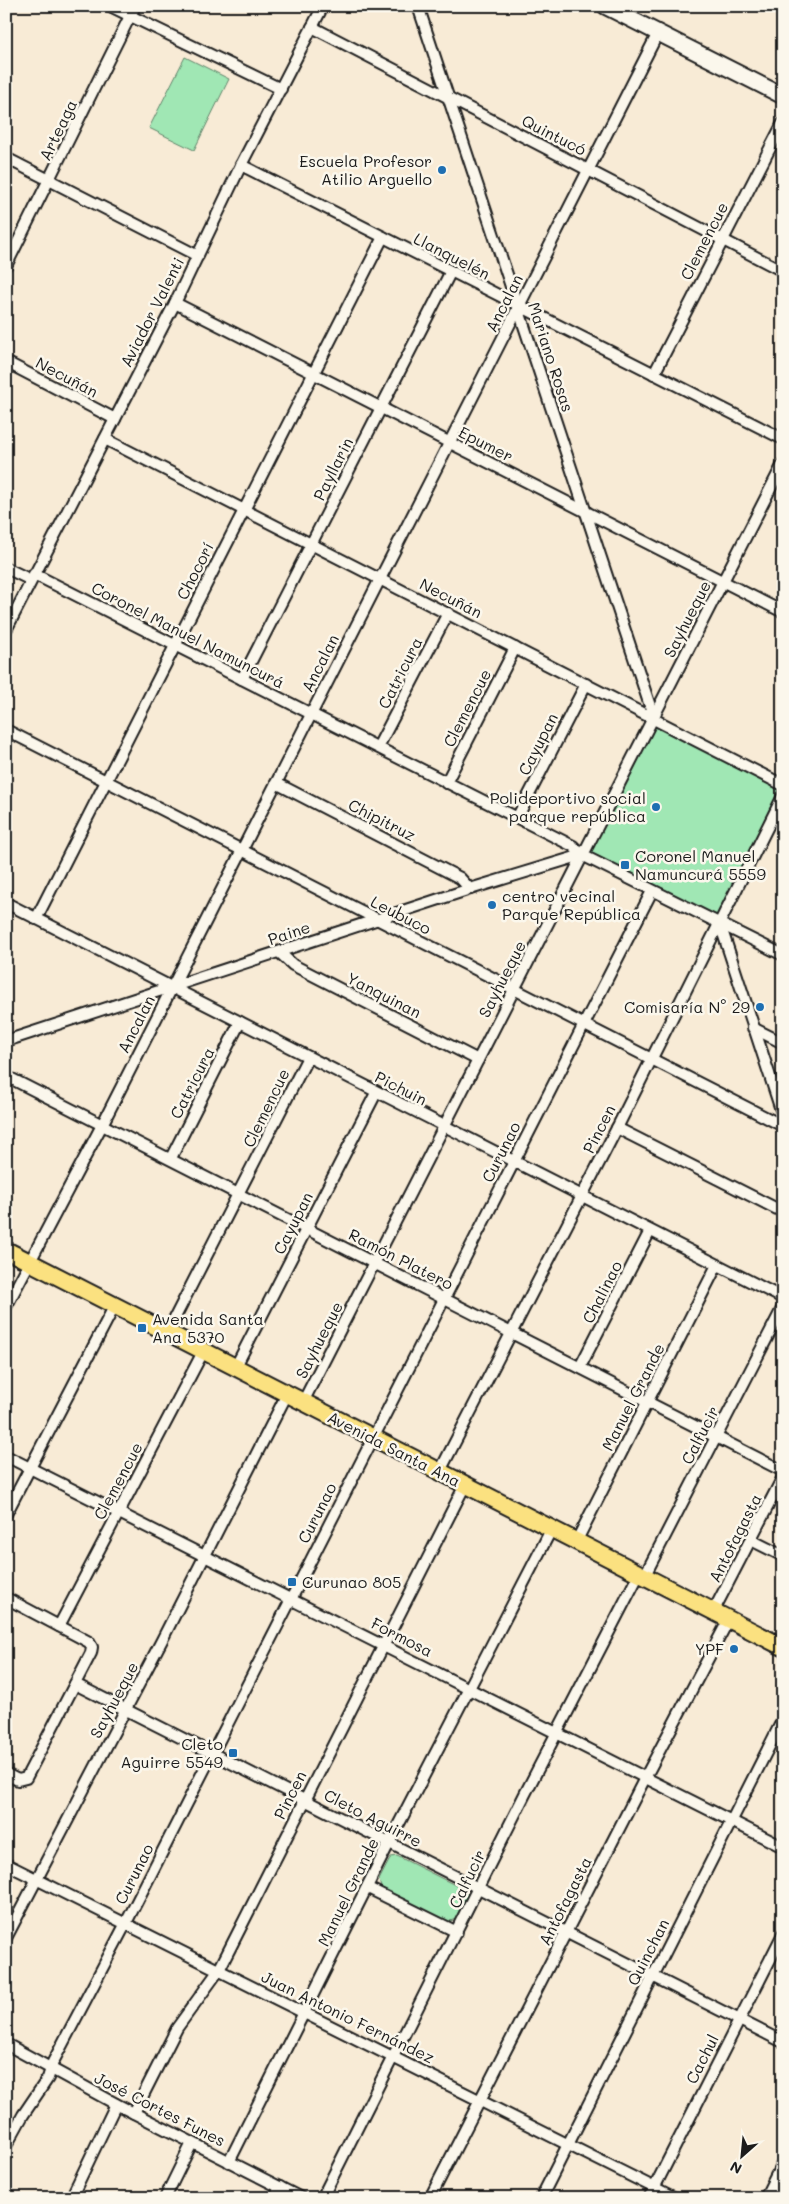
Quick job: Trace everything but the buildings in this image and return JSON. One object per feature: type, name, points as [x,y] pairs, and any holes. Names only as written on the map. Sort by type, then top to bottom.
[{"type":"main road","points":[[605,6],[783,96]]},
{"type":"main road","name":"Avenida Santa Ana","points":[[6,1250],[168,1331],[551,1530],[783,1647]]},
{"type":"street","points":[[110,6],[130,18],[281,89]]},
{"type":"street","name":"Arteaga","points":[[6,266],[136,6]]},
{"type":"street","name":"Aviador Valenti","points":[[6,630],[175,303],[241,165],[322,6]]},
{"type":"street","name":"Mariano Rosas","points":[[418,6],[654,718]]},
{"type":"street","name":"Quintucó","points":[[312,27],[783,271]]},
{"type":"street","name":"Ancalan","points":[[6,1307],[242,851],[658,33]]},
{"type":"street","name":"Clemencue","points":[[654,374],[783,123]]},
{"type":"street","points":[[6,158],[198,256]]},
{"type":"street","name":"Llanquelén","points":[[241,165],[783,439]]},
{"type":"street","name":"Chocorí","points":[[36,919],[243,509],[383,238]]},
{"type":"street","name":"Payllarin","points":[[242,679],[450,272]]},
{"type":"street","name":"Epumer","points":[[175,303],[783,612]]},
{"type":"street","name":"Necuñán","points":[[6,362],[115,419]]},
{"type":"street","name":"Necuñán","points":[[105,439],[783,785]]},
{"type":"street","name":"Sayhueque","points":[[304,1402],[783,464]]},
{"type":"street","name":"Coronel Manuel Namuncurá","points":[[6,568],[33,577],[174,645],[573,846],[582,855],[783,955]]},
{"type":"street","name":"Catricura","points":[[378,747],[448,613]]},
{"type":"street","name":"Clemencue","points":[[446,783],[515,648]]},
{"type":"street","name":"Cayupan","points":[[517,818],[586,684]]},
{"type":"street","name":"Leubuco","points":[[6,730],[783,1126]]},
{"type":"street","name":"Chipitruz","points":[[276,783],[460,878],[470,889]]},
{"type":"street","name":"Pincen","points":[[439,1472],[617,1128],[783,796]]},
{"type":"street","name":"Paine","points":[[6,1041],[470,889],[582,855]]},
{"type":"street","name":"Curunao","points":[[6,2146],[51,2069],[52,2062],[126,1924],[290,1598],[652,890]]},
{"type":"street","name":"Pichuin","points":[[6,904],[783,1298]]},
{"type":"street","points":[[720,924],[783,1116]]},
{"type":"street","name":"Yanquinan","points":[[279,952],[293,965],[478,1060]]},
{"type":"street","name":"Catricura","points":[[171,1158],[240,1022]]},
{"type":"street","points":[[753,1028],[783,1043]]},
{"type":"street","name":"Clemencue","points":[[168,1331],[308,1057]]},
{"type":"street","name":"Ramón Platero","points":[[6,1076],[376,1262],[783,1471]]},
{"type":"street","name":"Cayupan","points":[[236,1366],[376,1093]]},
{"type":"street","points":[[617,1128],[783,1212]]},
{"type":"street","name":"Chalinao","points":[[580,1367],[650,1231]]},
{"type":"street","name":"Manuel Grande","points":[[576,1542],[717,1265]]},
{"type":"street","points":[[6,1514],[115,1305]]},
{"type":"street","name":"Calfucir","points":[[322,2198],[479,1889],[525,1794],[716,1437],[783,1307]]},
{"type":"street","name":"Clemencue","points":[[59,1626],[204,1350]]},
{"type":"street","name":"Sayhueque","points":[[6,1938],[126,1709],[287,1394]]},
{"type":"street","name":"Formosa","points":[[6,1456],[646,1776],[783,1847]]},
{"type":"street","name":"Antofagasta","points":[[713,1612],[783,1477]]},
{"type":"street","name":"Pincen","points":[[134,2113],[177,2028],[219,1970],[465,1485]]},
{"type":"street","name":"Manuel Grande","points":[[229,2162],[389,1843],[551,1530]]},
{"type":"street","points":[[751,1540],[783,1556]]},
{"type":"street","points":[[6,1598],[89,1642],[92,1647],[91,1653],[26,1778],[18,1780],[6,1774]]},
{"type":"street","name":"Antofagasta","points":[[430,2198],[646,1776],[729,1620]]},
{"type":"street","name":"Cleto Aguirre","points":[[75,1684],[783,2042]]},
{"type":"street","name":"Quinchan","points":[[541,2198],[783,1719]]},
{"type":"street","name":"Juan Antonio Fernández","points":[[6,1864],[569,2143],[675,2198]]},
{"type":"street","points":[[368,1888],[457,1932]]},
{"type":"street","name":"Cachul","points":[[649,2198],[783,1934]]},
{"type":"street","name":"José Cortes Funes","points":[[6,2044],[116,2104],[301,2198]]},
{"type":"street","points":[[71,2198],[116,2104]]},
{"type":"street","points":[[165,2198],[192,2143]]},
{"type":"street","points":[[765,2198],[783,2162]]},
{"type":"street","points":[[275,2198],[280,2187]]},
{"type":"green space","points":[[185,57],[229,79],[194,150],[149,128]]},
{"type":"green space","points":[[654,718],[783,785],[783,796],[720,924],[582,855]]},
{"type":"green space","points":[[397,1856],[465,1890],[468,1896],[456,1919],[447,1922],[381,1888],[379,1880],[391,1857]]},
{"type":"place","name":"Escuela Profesor Atilio Arguello","points":[[442,170]]},
{"type":"place","name":"Polideportivo social parque república","points":[[656,807]]},
{"type":"place","name":"Coronel Manuel Namuncurá 5559","points":[[625,865]]},
{"type":"place","name":"centro vecinal Parque República","points":[[492,905]]},
{"type":"place","name":"Comisaría N° 29","points":[[760,1007]]},
{"type":"place","name":"Avenida Santa Ana 5370","points":[[142,1328]]},
{"type":"place","name":"Curunao 805","points":[[292,1582]]},
{"type":"place","name":"YPF","points":[[734,1649]]},
{"type":"place","name":"Cleto Aguirre 5549","points":[[233,1753]]}]
